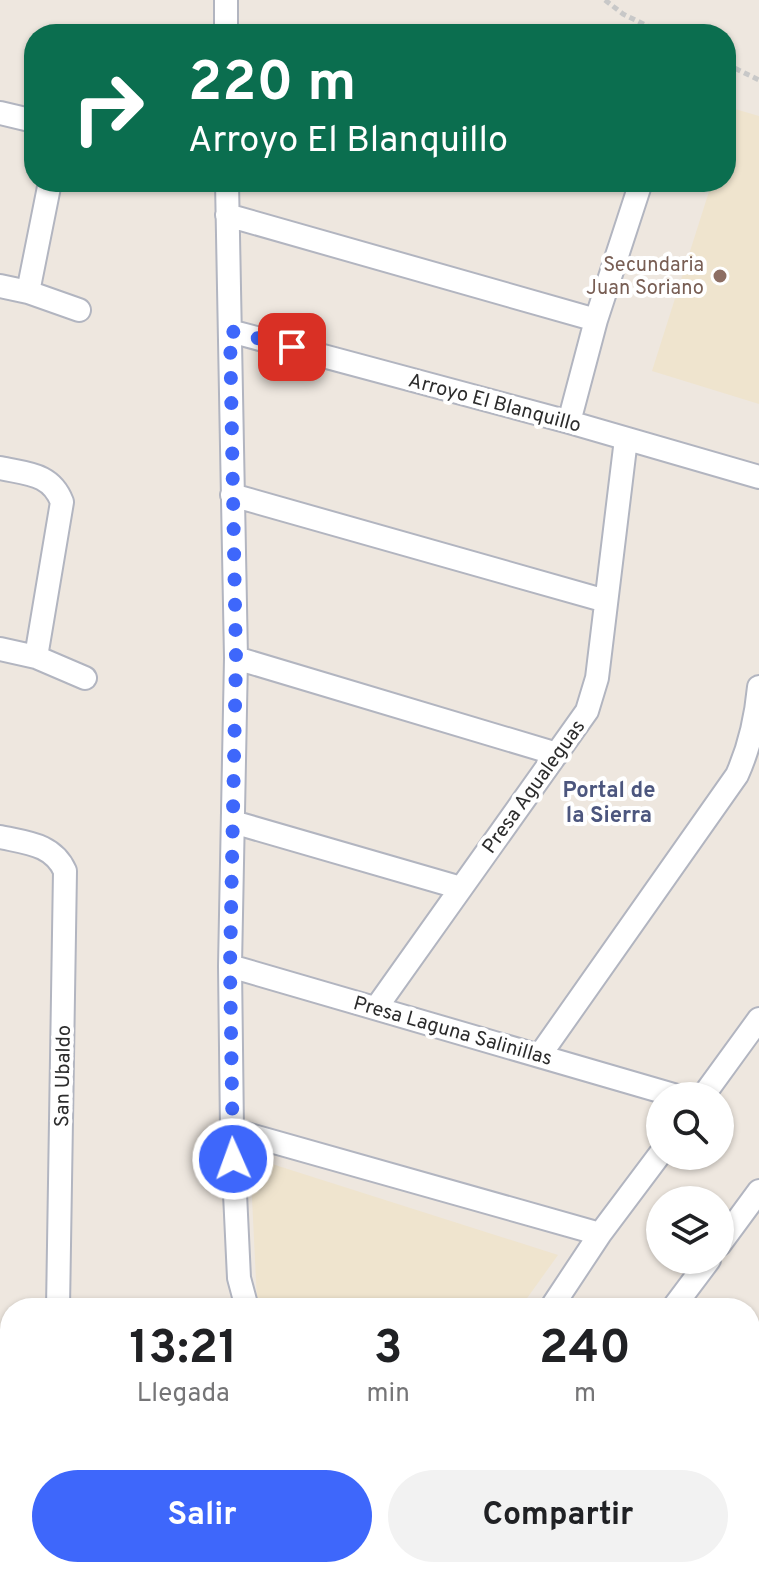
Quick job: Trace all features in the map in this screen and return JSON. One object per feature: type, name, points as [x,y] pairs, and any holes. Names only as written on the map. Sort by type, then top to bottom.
[{"type":"street","points":[[226,0],[226,24]]},
{"type":"street","points":[[0,113],[24,119]]},
{"type":"street","points":[[28,292],[48,192]]},
{"type":"street","points":[[227,192],[236,658],[230,966],[232,1130],[239,1278],[244,1298]]},
{"type":"street","points":[[569,422],[596,320],[638,192]]},
{"type":"street","points":[[227,215],[596,320]]},
{"type":"street","points":[[0,286],[79,310]]},
{"type":"street","name":"Arroyo El Blanquillo","points":[[230,331],[569,422],[759,477]]},
{"type":"street","name":"Presa Agualeguas","points":[[376,1008],[587,711],[597,678],[626,439]]},
{"type":"street","points":[[0,468],[45,478],[57,489],[62,502],[36,657]]},
{"type":"street","points":[[232,495],[606,601]]},
{"type":"street","points":[[0,649],[36,657],[85,678]]},
{"type":"street","points":[[236,658],[557,754]]},
{"type":"street","points":[[540,1055],[737,775],[749,748],[759,687]]},
{"type":"street","points":[[233,822],[461,888]]},
{"type":"street","name":"San Ubaldo","points":[[0,837],[51,850],[60,858],[65,871],[58,1298]]},
{"type":"street","name":"Presa Laguna Salinillas","points":[[230,966],[646,1087]]},
{"type":"street","points":[[713,1082],[759,1019]]},
{"type":"street","points":[[232,1130],[600,1234]]},
{"type":"street","points":[[558,1298],[648,1170]]},
{"type":"street","points":[[734,1225],[759,1191]]},
{"type":"street","points":[[680,1298],[698,1274]]},
{"type":"path","points":[[605,0],[644,24]]},
{"type":"path","points":[[736,69],[759,80]]},
{"type":"shaded area","name":"Secundaria Juan Soriano","points":[[736,109],[759,116],[759,404],[652,371],[709,192],[736,192]]},
{"type":"shaded area","points":[[250,1157],[558,1255],[527,1298],[257,1298]]},
{"type":"place","name":"Secundaria Juan Soriano","points":[[720,276]]},
{"type":"district","name":"Portal de la Sierra","points":[[609,802]]},
{"type":"route","points":[[233,1159],[230,966],[236,658],[230,331],[292,347]]}]
